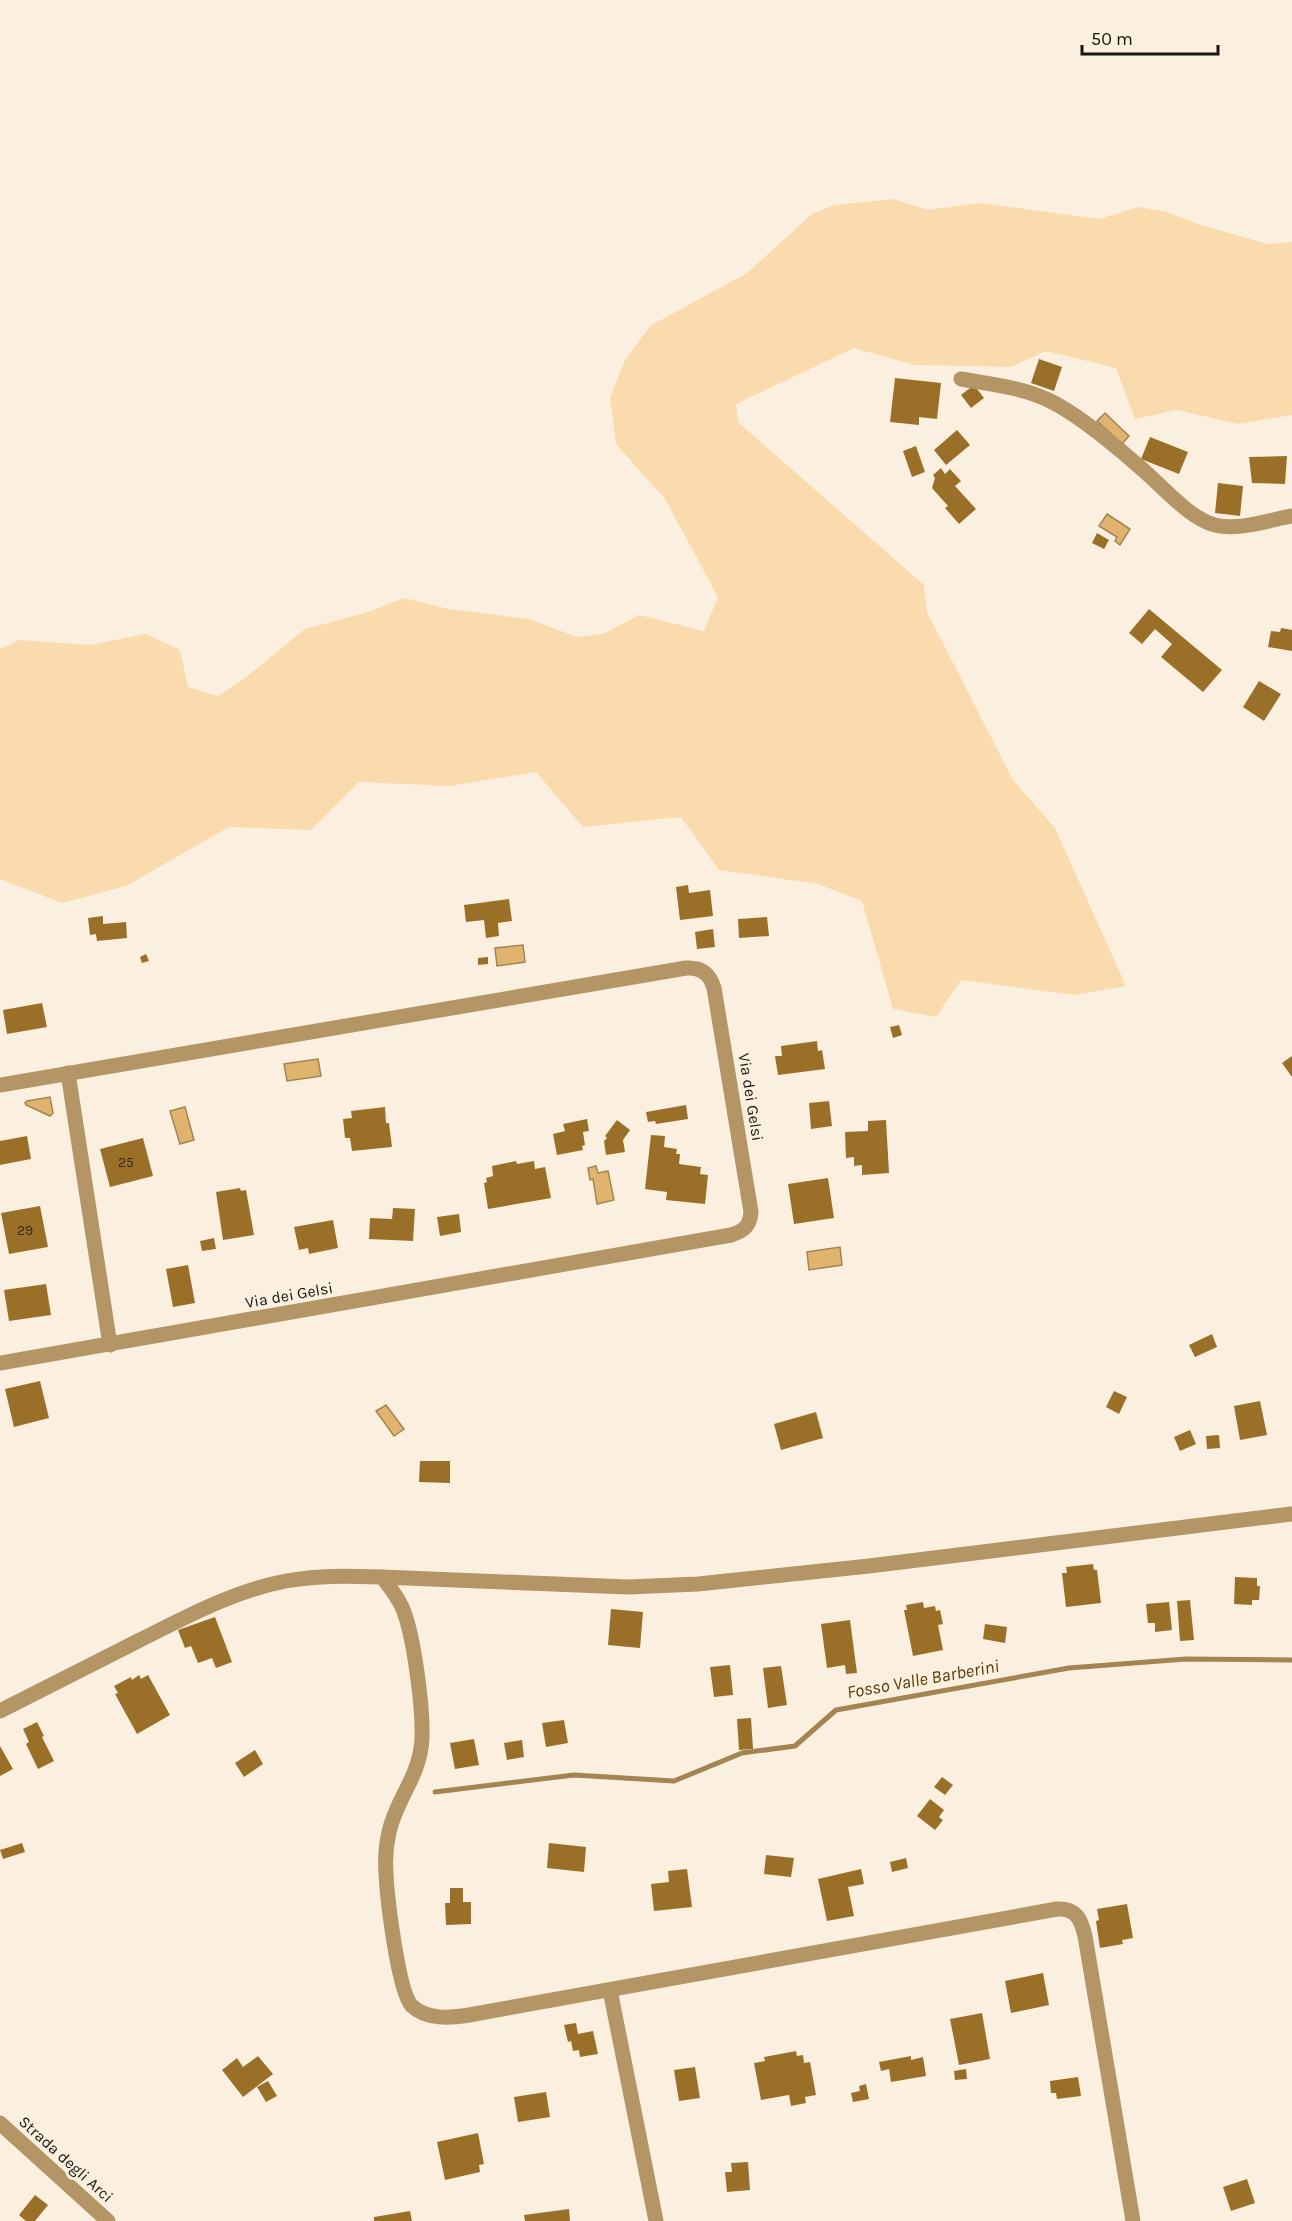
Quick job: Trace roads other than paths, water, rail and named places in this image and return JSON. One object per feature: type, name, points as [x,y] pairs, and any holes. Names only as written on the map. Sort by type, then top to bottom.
[{"type":"street","points":[[961,379],[1029,392],[1053,402],[1112,445],[1191,512],[1208,523],[1235,526],[1292,516]]},
{"type":"street","name":"Via dei Gelsi","points":[[0,1085],[686,968],[698,969],[709,976],[714,988],[751,1206],[751,1219],[748,1226],[731,1235],[0,1363]]},
{"type":"street","points":[[68,1073],[110,1344]]},
{"type":"street","points":[[0,1711],[192,1614],[238,1594],[303,1578],[344,1575],[382,1576],[619,1587],[698,1584],[869,1566],[1291,1514]]},
{"type":"street","points":[[382,1576],[398,1599],[405,1616],[421,1715],[420,1758],[392,1823],[386,1855],[392,1921],[407,1998],[414,2008],[420,2012],[447,2017],[1057,1909],[1073,1912],[1081,1922],[1085,1935],[1133,2221]]},
{"type":"street","points":[[609,1990],[656,2221]]},
{"type":"street","name":"Strada degli Arci","points":[[0,2123],[108,2221]]},
{"type":"waterway","name":"Fosso Valle Barberini","points":[[435,1792],[574,1775],[674,1781],[742,1753],[795,1746],[836,1710],[1069,1668],[1186,1659],[1292,1660]]}]
